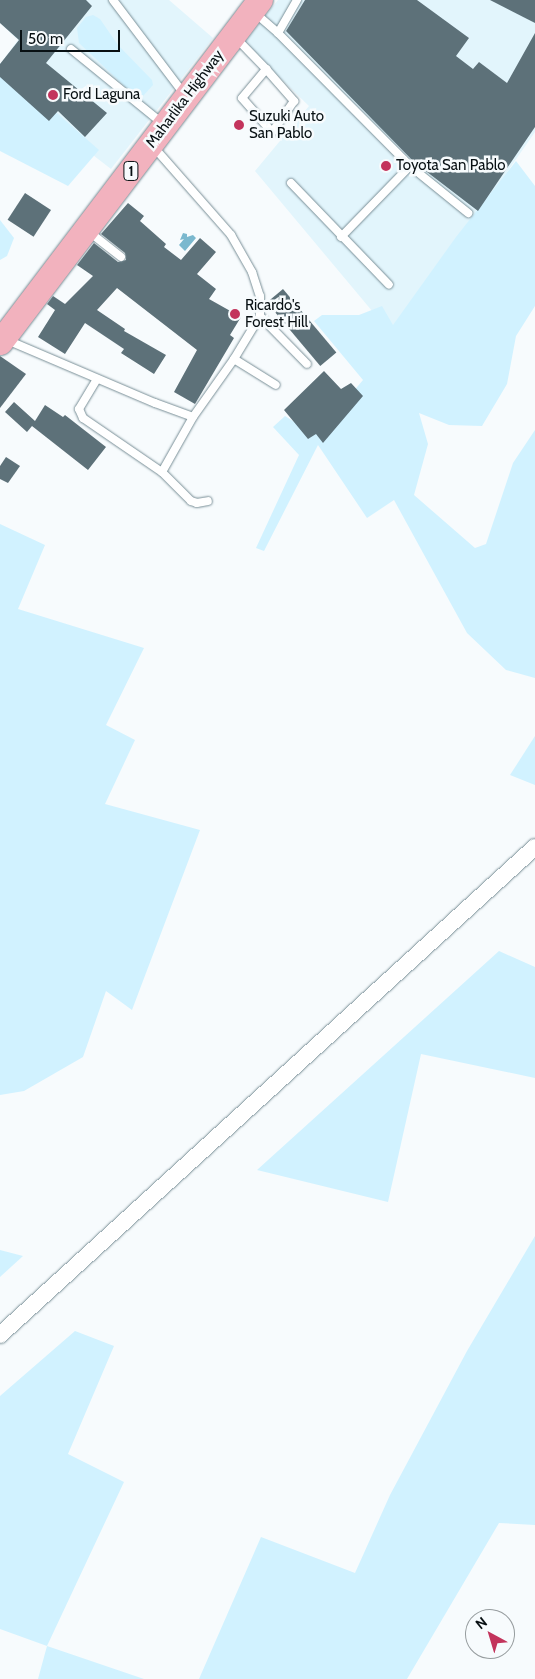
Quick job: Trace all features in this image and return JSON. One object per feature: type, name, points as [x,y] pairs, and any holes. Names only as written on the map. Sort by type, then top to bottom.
[{"type":"main road","name":"Maharlika Highway","points":[[1,340],[256,5]]},
{"type":"street","points":[[0,1335],[535,847]]},
{"type":"lane","points":[[113,0],[187,97]]},
{"type":"lane","points":[[278,34],[297,0]]},
{"type":"lane","points":[[256,5],[278,34],[410,166],[468,213]]},
{"type":"lane","points":[[234,35],[266,69],[294,101],[272,132],[242,98],[266,69]]},
{"type":"lane","points":[[71,50],[158,135],[242,252],[252,272],[260,296],[260,316],[234,360],[193,417],[162,472]]},
{"type":"lane","points":[[341,237],[410,166]]},
{"type":"lane","points":[[291,183],[389,285]]},
{"type":"lane","points":[[86,230],[121,257]]},
{"type":"lane","points":[[260,316],[307,364]]},
{"type":"lane","points":[[1,340],[193,417]]},
{"type":"lane","points":[[234,360],[276,385]]},
{"type":"lane","points":[[97,379],[79,409],[79,413],[83,418],[162,472],[191,501],[197,503],[208,501]]},
{"type":"shaded area","points":[[0,0],[169,0],[213,38],[111,169],[49,121],[0,64],[18,40],[0,23]]},
{"type":"shaded area","name":"Toyota San Pablo","points":[[278,0],[535,0],[535,132],[393,336],[255,171],[309,106],[244,43]]},
{"type":"shaded area","points":[[93,15],[100,19],[118,45],[152,80],[153,85],[143,96],[132,93],[79,43],[77,28],[86,17]]},
{"type":"shaded area","points":[[0,63],[99,150],[68,186],[0,151]]},
{"type":"shaded area","points":[[516,161],[535,186],[535,306],[516,336],[507,384],[482,426],[449,425],[419,413],[428,444],[414,495],[475,548],[486,544],[513,463],[535,430],[535,678],[506,670],[467,633],[394,500],[367,518],[318,445],[264,551],[256,548],[299,455],[273,427],[285,416],[304,428],[319,432],[363,380],[314,321],[322,315],[359,315],[382,306],[393,325],[456,237]]},
{"type":"shaded area","points":[[0,220],[14,238],[7,256],[0,260]]},
{"type":"shaded area","points":[[0,524],[45,545],[18,609],[144,648],[106,725],[135,740],[105,804],[200,830],[132,1010],[106,991],[83,1057],[24,1091],[0,1095]]},
{"type":"shaded area","points":[[535,736],[535,785],[510,775]]},
{"type":"shaded area","points":[[499,951],[535,967],[535,1078],[421,1054],[388,1202],[257,1170]]},
{"type":"shaded area","points":[[535,1236],[535,1525],[499,1523],[407,1679],[199,1679],[261,1537],[355,1573],[390,1495],[467,1351]]},
{"type":"shaded area","points":[[0,1250],[23,1256],[0,1277]]},
{"type":"shaded area","points":[[75,1331],[114,1346],[68,1454],[124,1482],[47,1646],[0,1629],[0,1396]]},
{"type":"shaded area","points":[[47,1646],[144,1679],[38,1679]]},
{"type":"water","points":[[183,233],[187,234],[187,237],[193,235],[196,238],[185,251],[179,245],[184,239],[180,240]]},
{"type":"building","points":[[0,0],[86,0],[92,6],[46,63],[107,113],[85,137],[58,111],[49,121],[0,77],[0,64],[19,40],[0,23]]},
{"type":"building","points":[[305,0],[417,0],[469,38],[456,56],[473,69],[479,62],[507,83],[535,33],[535,127],[478,211],[414,162],[286,31]]},
{"type":"building","points":[[490,0],[535,0],[535,23]]},
{"type":"building","points":[[25,193],[51,210],[34,237],[8,220]]},
{"type":"building","points":[[128,203],[144,216],[140,221],[166,244],[164,247],[181,260],[200,238],[216,252],[197,274],[216,289],[209,299],[241,317],[230,335],[234,338],[195,404],[174,392],[197,350],[117,288],[97,310],[125,329],[124,331],[166,355],[154,374],[121,353],[124,349],[85,323],[65,354],[38,337],[55,310],[47,304],[53,296],[65,304],[93,276],[77,265],[94,243],[118,262],[126,260],[125,253],[101,234]]},
{"type":"building","points":[[283,289],[336,353],[320,366],[267,302]]},
{"type":"building","points":[[0,356],[26,374],[0,408]]},
{"type":"building","points":[[324,371],[341,389],[351,383],[363,396],[323,443],[316,434],[308,439],[284,410]]},
{"type":"building","points":[[14,402],[35,421],[45,405],[63,417],[65,415],[106,447],[88,470],[32,426],[27,432],[5,412]]},
{"type":"building","points":[[6,457],[20,466],[8,483],[0,479],[0,466]]},
{"type":"place","name":"Ford Laguna","points":[[53,95]]},
{"type":"place","name":"Suzuki Auto San Pablo","points":[[239,125]]},
{"type":"place","name":"Toyota San Pablo","points":[[386,166]]},
{"type":"place","name":"Ricardo's Forest Hill","points":[[235,314]]}]
